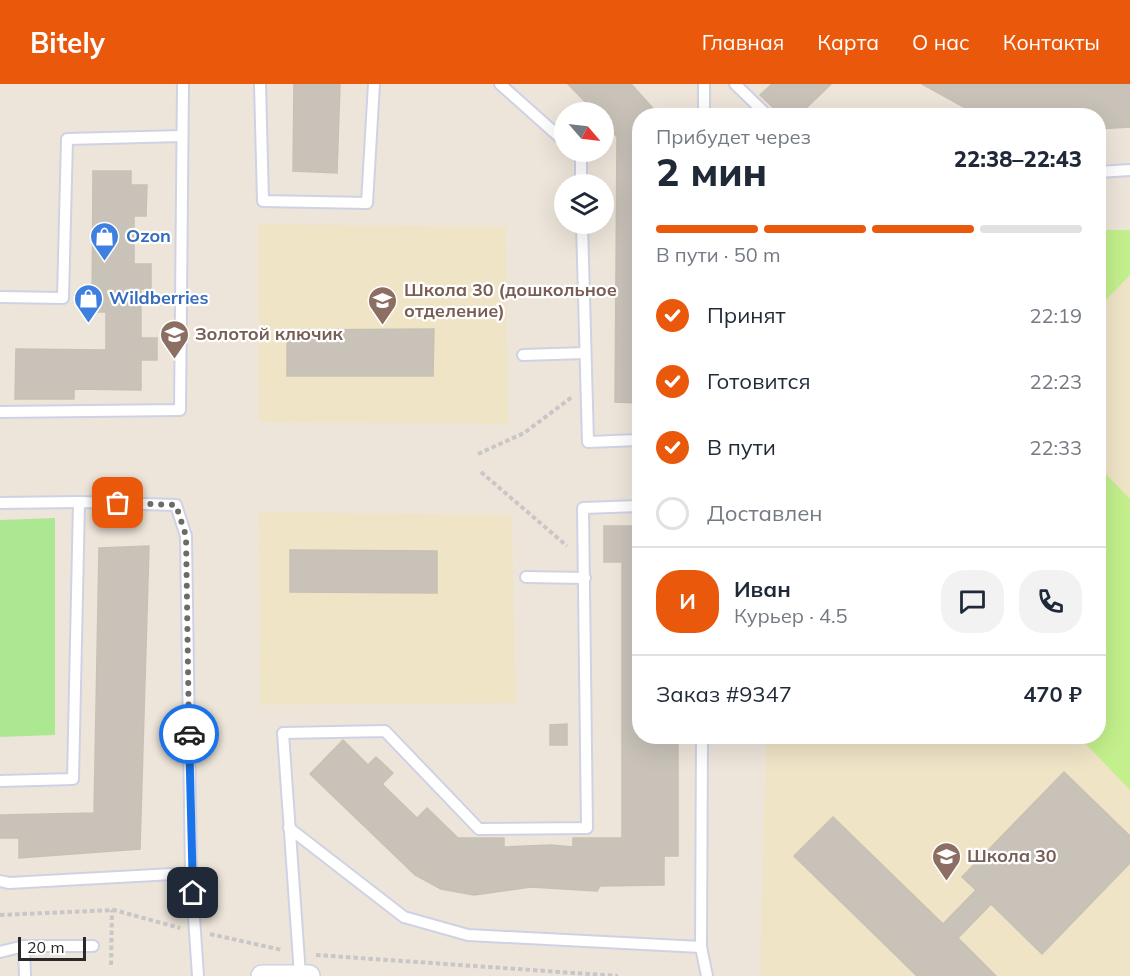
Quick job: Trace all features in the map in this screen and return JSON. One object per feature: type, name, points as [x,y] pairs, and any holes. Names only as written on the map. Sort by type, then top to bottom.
[{"type":"street","points":[[262,976],[304,976]]},
{"type":"lane","points":[[0,412],[180,410],[183,84]]},
{"type":"lane","points":[[260,84],[263,201],[367,203],[374,84]]},
{"type":"lane","points":[[500,84],[554,132]]},
{"type":"lane","points":[[704,84],[704,108]]},
{"type":"lane","points":[[735,84],[760,108]]},
{"type":"lane","points":[[0,297],[63,298],[67,139],[182,136]]},
{"type":"lane","points":[[1106,172],[1130,170]]},
{"type":"lane","points":[[582,234],[588,442],[632,440]]},
{"type":"lane","points":[[523,355],[585,353]]},
{"type":"lane","points":[[0,503],[79,502],[176,505],[186,536],[191,873],[198,976]]},
{"type":"lane","points":[[0,781],[73,779],[79,502]]},
{"type":"lane","points":[[304,976],[298,953],[283,733],[385,731],[479,829],[587,828],[583,508],[632,506]]},
{"type":"lane","points":[[526,578],[585,578]]},
{"type":"lane","points":[[702,744],[701,947],[707,976]]},
{"type":"lane","points":[[289,828],[404,917],[468,935],[701,947]]},
{"type":"lane","points":[[0,882],[191,873]]},
{"type":"lane","points":[[24,946],[25,976]]},
{"type":"lane","points":[[0,952],[24,946],[93,946]]},
{"type":"path","points":[[478,454],[524,433],[586,386]]},
{"type":"path","points":[[481,472],[584,561]]},
{"type":"path","points":[[0,915],[112,910],[195,932],[298,953],[618,976]]},
{"type":"path","points":[[111,964],[112,910]]},
{"type":"shaded area","name":"Школа 30 (дошкольное отделение)","points":[[258,224],[506,227],[508,424],[259,422]]},
{"type":"shaded area","points":[[1130,275],[1130,499],[1106,474],[1106,300]]},
{"type":"shaded area","points":[[259,512],[512,515],[516,703],[260,705]]},
{"type":"shaded area","name":"Школа 30","points":[[766,744],[1086,744],[1130,790],[1130,976],[764,976],[760,974]]},
{"type":"green space","points":[[1106,230],[1130,230],[1130,275],[1106,300]]},
{"type":"green space","points":[[1106,474],[1130,499],[1130,790],[1086,744],[1106,744]]},
{"type":"green space","points":[[55,518],[55,735],[0,737],[0,520]]},
{"type":"building","points":[[294,84],[340,84],[337,173],[293,171]]},
{"type":"building","points":[[568,84],[631,84],[653,108],[632,108],[632,403],[615,402],[617,137],[614,134],[614,102],[585,102]]},
{"type":"building","points":[[772,84],[831,84],[806,108],[774,108],[760,95]]},
{"type":"building","points":[[922,84],[1130,84],[1130,127],[1106,128],[1106,108],[965,108]]},
{"type":"building","points":[[93,171],[131,171],[131,185],[147,185],[146,216],[134,216],[134,264],[151,264],[151,289],[141,289],[141,338],[157,338],[157,360],[141,360],[141,390],[74,389],[74,399],[15,399],[16,349],[106,350],[106,312],[92,312]]},
{"type":"building","points":[[434,329],[433,376],[287,376],[287,330]]},
{"type":"building","points":[[604,526],[632,526],[632,744],[678,744],[678,856],[664,856],[664,885],[600,886],[597,891],[531,887],[474,895],[441,889],[415,875],[310,774],[343,740],[368,765],[376,757],[393,773],[382,784],[417,818],[427,808],[458,838],[504,838],[504,847],[551,845],[573,847],[573,838],[622,838],[622,562],[604,562]]},
{"type":"building","points":[[149,546],[140,849],[19,858],[19,838],[0,838],[0,815],[94,813],[99,548]]},
{"type":"building","points":[[290,550],[437,551],[437,593],[290,592]]},
{"type":"building","points":[[567,724],[567,745],[550,745],[550,725]]},
{"type":"building","name":"Школа 30","points":[[1064,772],[1130,836],[1130,863],[1042,954],[991,904],[958,938],[996,976],[917,976],[794,856],[833,817],[943,924],[976,890],[962,877]]},
{"type":"way so far","points":[[118,503],[176,505],[186,536],[189,734]]},
{"type":"place","name":"Ozon","points":[[105,262]]},
{"type":"place","name":"Wildberries","points":[[88,324]]},
{"type":"place","name":"Школа 30 (дошкольное отделение)","points":[[383,326]]},
{"type":"place","name":"Золотой ключик","points":[[174,360]]},
{"type":"place","name":"Школа 30","points":[[946,882]]},
{"type":"route","points":[[189,734],[193,893]]}]
